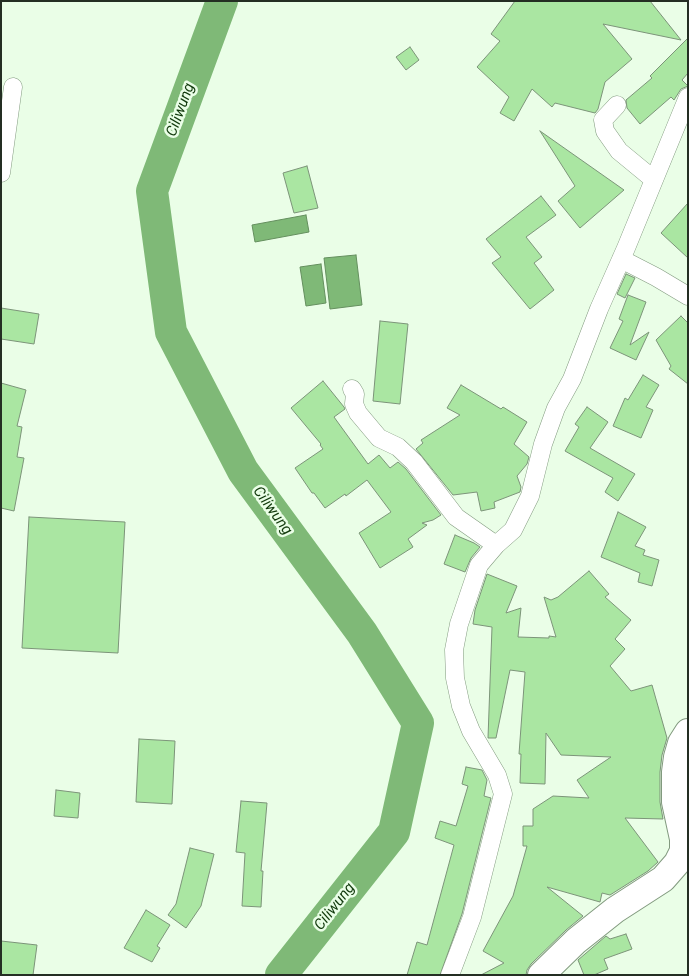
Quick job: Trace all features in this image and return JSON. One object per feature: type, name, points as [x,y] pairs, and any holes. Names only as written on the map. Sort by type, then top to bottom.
[{"type":"main road","points":[[541,975],[576,941],[615,910],[663,879],[677,863],[683,851],[683,839],[675,802],[675,772],[681,743],[688,732]]},
{"type":"street","points":[[1,173],[13,87]]},
{"type":"street","points":[[450,975],[472,917],[503,794],[498,776],[471,731],[461,706],[455,678],[454,660],[459,624],[479,565],[496,545],[513,530],[530,496],[543,444],[556,408],[572,379],[592,325],[688,97]]},
{"type":"street","points":[[617,105],[603,120],[605,131],[619,151],[653,179]]},
{"type":"street","points":[[621,259],[688,296]]},
{"type":"street","points":[[352,389],[356,394],[354,404],[358,413],[379,438],[398,447],[414,462],[456,517],[496,545]]},
{"type":"shaded area","points":[[306,215],[309,232],[255,242],[252,225]]},
{"type":"shaded area","points":[[356,255],[362,305],[330,309],[324,258]]},
{"type":"shaded area","points":[[321,264],[326,303],[306,306],[300,267]]},
{"type":"building","points":[[515,1],[650,1],[681,40],[603,24],[632,59],[605,82],[598,109],[595,113],[555,103],[552,107],[532,89],[514,121],[500,113],[509,97],[477,67],[500,41],[491,34]]},
{"type":"building","points":[[688,38],[688,73],[682,80],[688,86],[681,89],[674,100],[671,97],[640,124],[627,108],[626,100],[652,78],[650,76]]},
{"type":"building","points":[[410,47],[419,60],[406,70],[396,57]]},
{"type":"building","points":[[540,131],[624,190],[580,228],[558,201],[575,186]]},
{"type":"building","points":[[307,166],[318,208],[294,213],[283,173]]},
{"type":"building","points":[[541,196],[556,215],[526,237],[542,257],[534,263],[554,290],[530,309],[492,263],[501,257],[486,239]]},
{"type":"building","points":[[688,203],[688,258],[661,233]]},
{"type":"building","points":[[626,274],[635,278],[625,298],[617,294]]},
{"type":"building","points":[[628,295],[646,302],[630,345],[649,332],[636,360],[610,348],[623,321],[619,319]]},
{"type":"building","points":[[1,308],[39,314],[34,344],[1,339]]},
{"type":"building","points":[[681,316],[688,323],[688,384],[669,369],[671,366],[656,340]]},
{"type":"building","points":[[380,321],[408,324],[400,404],[373,401]]},
{"type":"building","points":[[643,375],[659,385],[646,407],[653,410],[641,438],[613,426],[625,398],[628,400]]},
{"type":"building","points":[[323,381],[345,409],[334,417],[368,464],[379,455],[390,468],[398,462],[406,469],[441,515],[433,520],[422,523],[427,525],[408,539],[413,547],[380,568],[359,533],[391,512],[367,480],[346,496],[345,494],[325,508],[295,468],[323,449],[291,408]]},
{"type":"building","points":[[1,383],[26,390],[17,426],[22,427],[17,457],[24,458],[14,511],[1,508]]},
{"type":"building","points":[[461,385],[527,422],[514,444],[529,457],[527,464],[517,476],[521,487],[520,492],[494,502],[495,508],[481,511],[477,492],[453,495],[416,449],[423,443],[421,440],[460,415],[447,408]]},
{"type":"building","points":[[587,407],[608,422],[590,448],[635,474],[618,501],[605,492],[613,478],[565,451],[579,427],[575,424]]},
{"type":"building","points":[[618,512],[646,527],[635,546],[645,550],[643,555],[659,560],[652,586],[638,582],[640,573],[601,557]]},
{"type":"building","points":[[29,517],[125,522],[118,653],[22,648]]},
{"type":"building","points":[[455,535],[480,547],[471,558],[465,572],[444,564]]},
{"type":"building","points":[[589,571],[609,594],[605,597],[631,620],[615,639],[625,649],[610,666],[631,691],[652,685],[667,738],[660,772],[660,802],[663,819],[625,818],[658,862],[648,871],[610,895],[602,893],[600,902],[547,887],[583,916],[531,964],[526,975],[481,975],[504,963],[483,951],[513,896],[527,846],[523,846],[523,826],[533,826],[533,809],[553,796],[589,798],[577,780],[611,757],[561,755],[546,733],[545,784],[520,783],[521,754],[519,754],[525,672],[510,670],[496,738],[488,738],[492,627],[473,624],[475,610],[487,574],[517,586],[506,613],[521,608],[518,637],[556,637],[544,597],[551,600],[558,597]]},
{"type":"building","points":[[139,739],[175,741],[172,804],[136,802]]},
{"type":"building","points":[[466,767],[482,770],[487,780],[484,796],[491,798],[462,914],[440,975],[407,975],[417,942],[427,945],[454,845],[435,838],[440,821],[456,826],[468,786],[462,784]]},
{"type":"building","points":[[56,790],[80,793],[78,818],[54,816]]},
{"type":"building","points":[[241,801],[267,803],[261,871],[263,871],[261,907],[242,906],[245,853],[236,852]]},
{"type":"building","points":[[190,848],[214,854],[201,906],[186,928],[168,915],[176,904]]},
{"type":"building","points":[[146,910],[170,925],[157,946],[160,948],[152,962],[124,948]]},
{"type":"building","points":[[626,934],[632,949],[604,959],[608,969],[594,975],[584,975],[578,960],[606,936],[610,939]]},
{"type":"building","points":[[1,941],[37,945],[33,975],[1,975]]},
{"type":"waterway","name":"Ciliwung","points":[[222,1],[152,191],[171,332],[243,471],[362,633],[418,723],[394,832],[281,975]]}]
